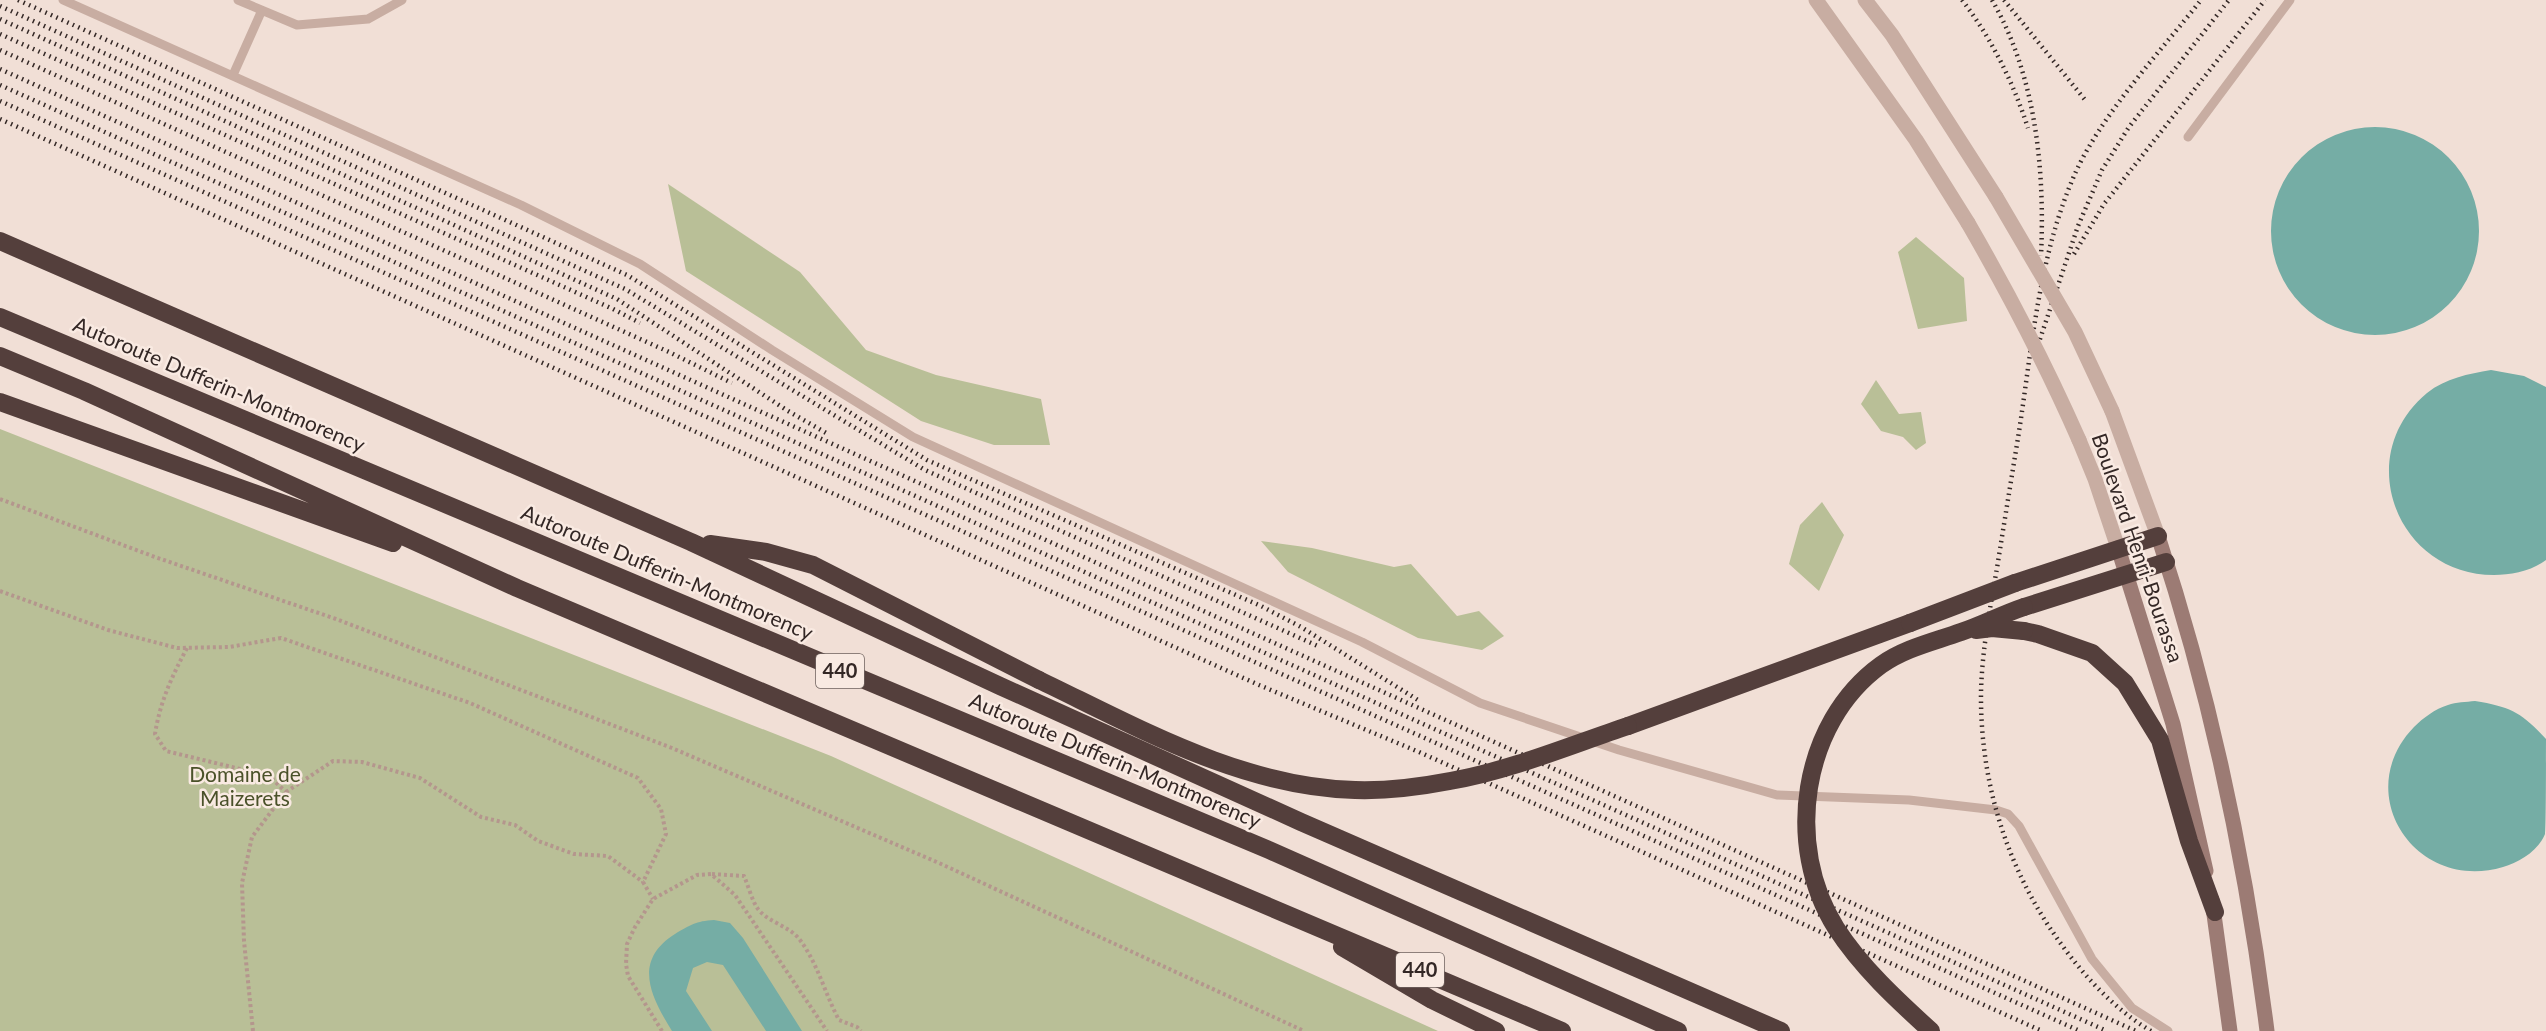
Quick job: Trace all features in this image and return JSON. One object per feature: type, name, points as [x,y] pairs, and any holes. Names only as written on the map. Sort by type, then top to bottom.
[{"type":"highway","points":[[0,241],[691,542],[1000,686],[1301,822],[1781,1031]]},
{"type":"highway","name":"Autoroute Dufferin-Montmorency","points":[[0,317],[1269,850],[1678,1031]]},
{"type":"highway","name":"440","points":[[0,356],[84,391],[517,588],[1562,1031]]},
{"type":"highway","points":[[0,402],[517,588]]},
{"type":"highway","points":[[691,542],[766,552],[813,566],[1039,680],[1165,741],[1206,758],[1279,780],[1354,790],[1396,789],[1452,781],[1491,771],[1628,726],[2015,583],[2158,536]]},
{"type":"highway","points":[[1931,1031],[1864,965],[1835,927],[1819,892],[1806,835],[1805,804],[1810,775],[1824,738],[1839,710],[1859,685],[1881,665],[1915,646],[1962,632],[2024,607],[2166,562]]},
{"type":"highway","points":[[1962,632],[1992,628],[2038,634],[2092,653],[2125,683],[2160,740],[2189,841],[2215,912]]},
{"type":"highway","points":[[1278,910],[1432,1000],[1496,1031]]},
{"type":"main road","name":"Boulevard Henri-Bourassa","points":[[2158,536],[2205,691],[2232,813],[2259,961],[2267,1031]]},
{"type":"main road","name":"Boulevard Henri-Bourassa","points":[[2118,548],[2173,724],[2215,912],[2230,1031]]},
{"type":"street","name":"Boulevard Henri-Bourassa","points":[[1816,0],[1916,140],[2012,299],[2045,364],[2079,440],[2095,479],[2118,548]]},
{"type":"street","name":"Boulevard Henri-Bourassa","points":[[1865,0],[1892,35],[1996,196],[2075,332],[2112,411],[2158,536]]},
{"type":"lane","points":[[63,0],[521,205],[640,264],[772,350],[913,437],[1362,642],[1480,703],[1619,750],[1777,795],[1909,800],[1996,810],[2008,814],[2019,826],[2092,959],[2132,1008],[2168,1031]]},
{"type":"lane","points":[[237,0],[297,25],[368,20],[402,0]]},
{"type":"lane","points":[[2188,137],[2290,0]]},
{"type":"lane","points":[[232,75],[262,10]]},
{"type":"path","points":[[0,499],[155,557],[336,619],[672,748],[939,863],[1304,1031]]},
{"type":"path","points":[[0,591],[108,630],[177,648],[229,647],[282,638],[470,703],[638,778],[661,809],[666,834],[643,882]]},
{"type":"path","points":[[187,648],[170,681],[159,710],[155,734],[166,751],[269,776],[286,792]]},
{"type":"path","points":[[253,1031],[244,941],[242,883],[252,837],[286,792],[333,761],[362,762],[420,778],[481,817],[515,825],[538,842],[574,854],[608,856],[643,882],[653,899]]},
{"type":"path","points":[[711,874],[735,895],[827,1031]]},
{"type":"path","points":[[662,1031],[628,976],[627,944],[653,899],[697,875],[711,874],[744,876],[756,907],[799,938],[823,982],[827,998],[839,1020],[861,1031]]},
{"type":"green space","points":[[668,184],[800,272],[866,350],[936,375],[1041,399],[1050,445],[994,445],[921,421],[686,271]]},
{"type":"green space","points":[[1916,237],[1964,278],[1967,321],[1918,329],[1898,252]]},
{"type":"green space","points":[[1876,380],[1899,414],[1921,412],[1926,443],[1916,450],[1903,437],[1881,431],[1861,404]]},
{"type":"green space","name":"Domaine de Maizerets","points":[[0,429],[831,756],[1438,1031],[0,1031]]},
{"type":"green space","points":[[1822,502],[1844,535],[1819,591],[1789,564],[1800,525]]},
{"type":"green space","points":[[1261,541],[1312,548],[1394,567],[1411,564],[1457,616],[1479,611],[1504,636],[1482,650],[1418,638],[1288,572]]},
{"type":"water","points":[[2365,127],[2385,127],[2405,131],[2424,139],[2449,157],[2462,173],[2471,191],[2479,221],[2475,261],[2471,271],[2462,289],[2449,305],[2433,318],[2405,331],[2385,335],[2365,335],[2345,331],[2326,323],[2309,312],[2294,297],[2275,261],[2271,241],[2271,221],[2275,201],[2283,182],[2294,165],[2309,150],[2345,131]]},
{"type":"water","points":[[2491,370],[2524,376],[2546,387],[2546,560],[2528,570],[2501,575],[2460,570],[2432,555],[2410,534],[2396,508],[2389,478],[2392,448],[2404,419],[2427,393],[2450,380]]},
{"type":"water","points":[[2475,701],[2515,712],[2546,739],[2546,817],[2545,834],[2528,855],[2503,867],[2471,871],[2443,865],[2419,852],[2402,832],[2391,807],[2389,780],[2396,753],[2414,727],[2443,707],[2454,703]]},
{"type":"water","points":[[714,920],[730,923],[743,938],[802,1031],[766,1031],[723,965],[707,962],[693,968],[686,991],[712,1031],[672,1031],[652,992],[650,968],[653,956],[662,945],[680,931],[698,922]]},
{"type":"railway","points":[[18,0],[627,275],[927,460],[1261,606],[1301,627],[1418,700]]},
{"type":"railway","points":[[1962,0],[2001,61],[2028,128]]},
{"type":"railway","points":[[1992,0],[2007,29],[2028,92],[2039,157],[2041,256]]},
{"type":"railway","points":[[2004,0],[2086,101]]},
{"type":"railway","points":[[2151,1031],[2121,1010],[2081,970],[2032,899],[2018,871],[1997,814],[1985,754],[1981,692],[1987,630],[2032,338],[2044,272],[2062,207],[2085,153],[2099,130],[2132,85],[2201,0]]},
{"type":"railway","points":[[2038,345],[2078,226],[2102,170],[2129,127],[2229,0]]},
{"type":"railway","points":[[2074,254],[2104,204],[2265,0]]},
{"type":"railway","points":[[0,6],[625,289],[925,470],[1320,647]]},
{"type":"railway","points":[[0,19],[617,299],[788,411],[828,434]]},
{"type":"railway","points":[[0,34],[640,323]]},
{"type":"railway","points":[[0,50],[669,352],[732,383]]},
{"type":"railway","points":[[0,69],[2136,1031]]},
{"type":"railway","points":[[0,85],[2107,1031]]},
{"type":"railway","points":[[0,101],[2080,1031]]},
{"type":"railway","points":[[0,119],[1259,685],[1419,752],[2042,1031]]}]
